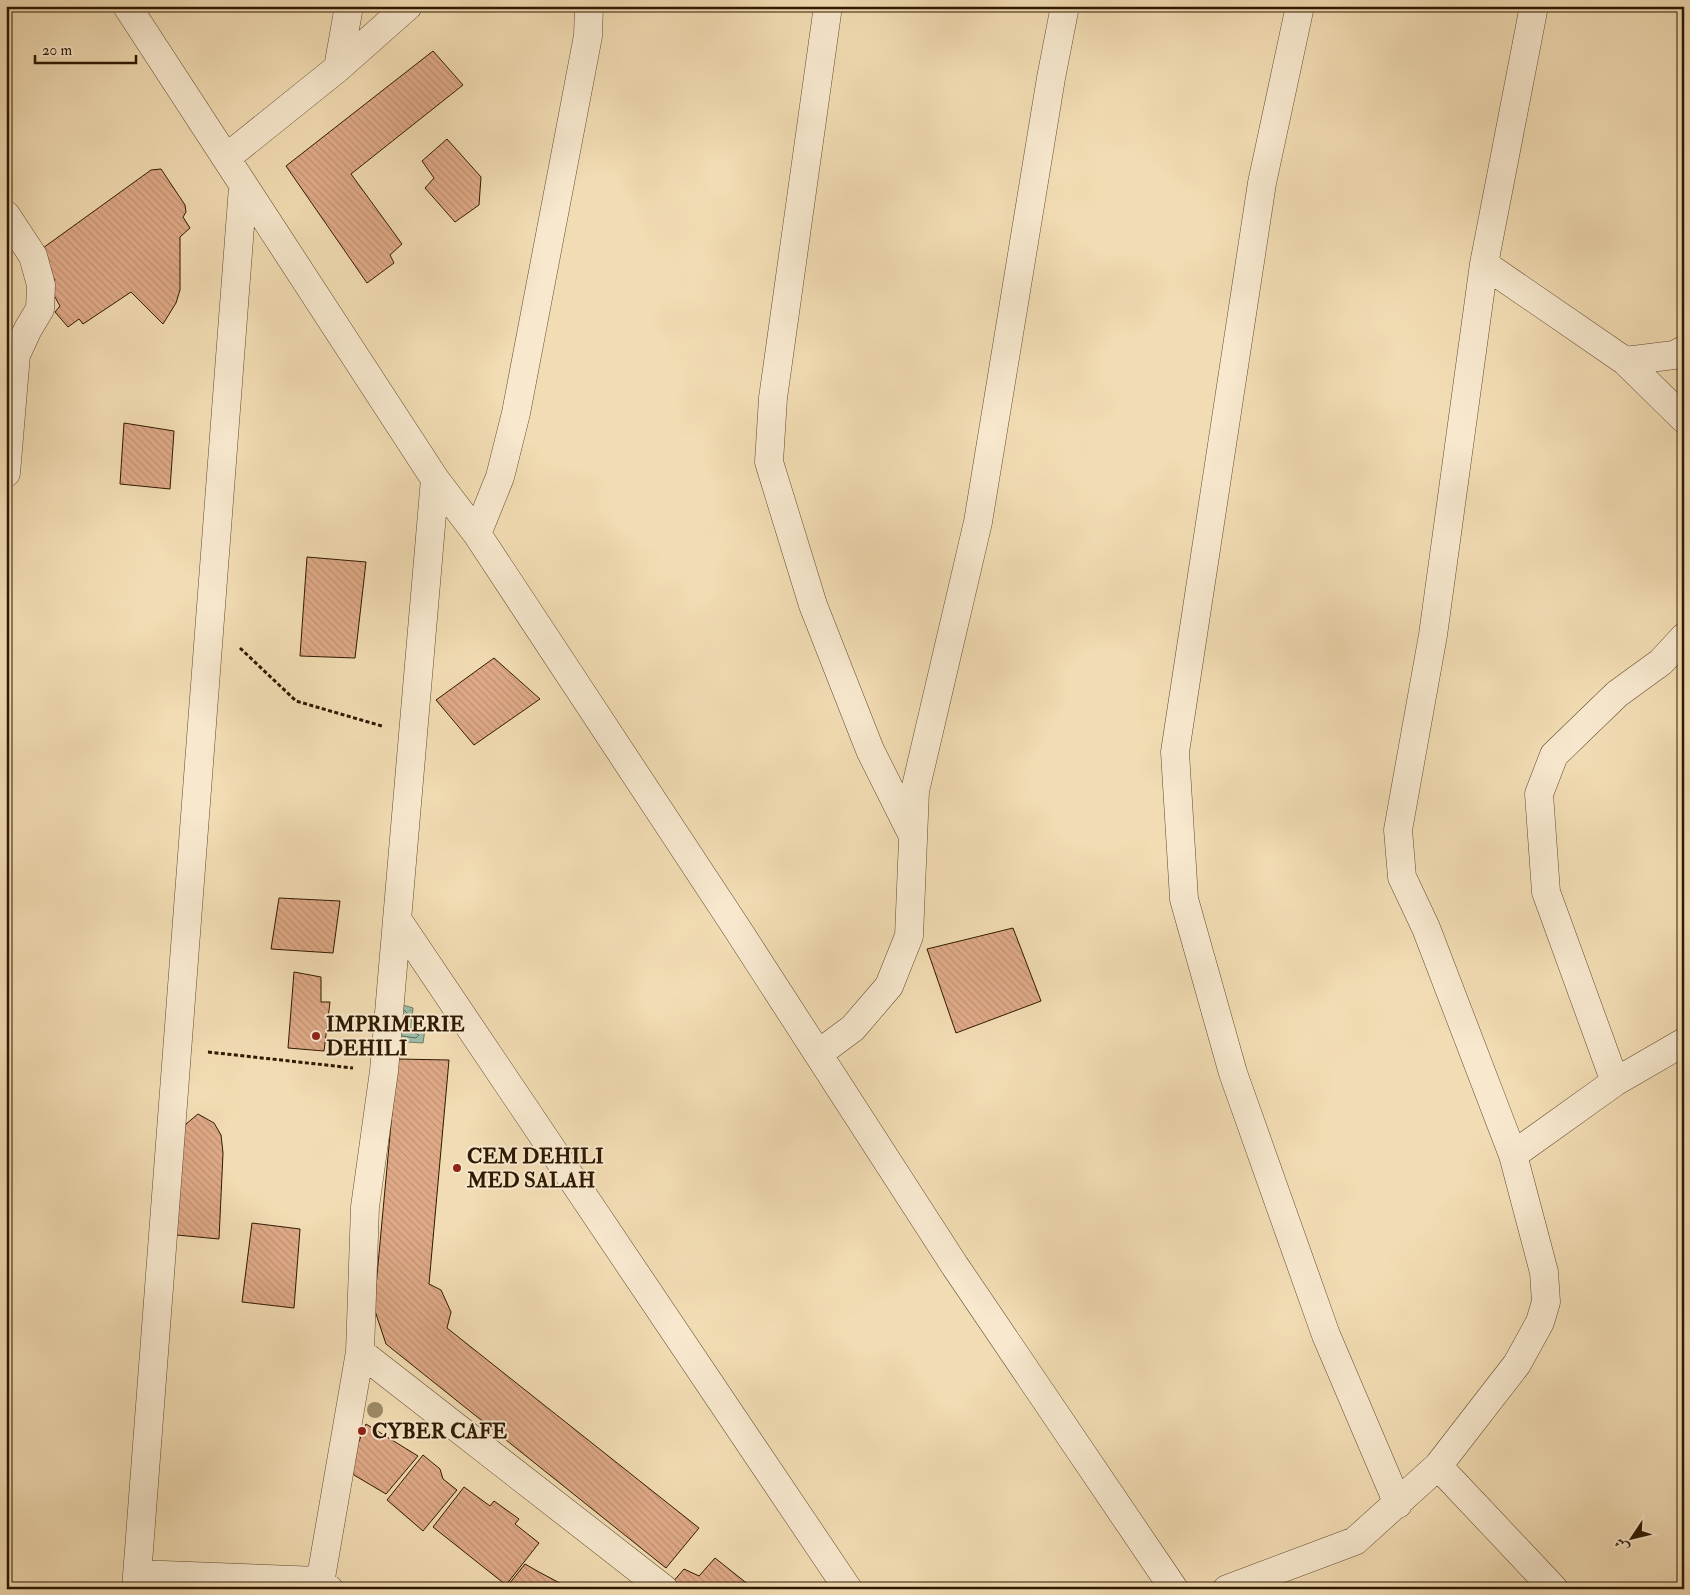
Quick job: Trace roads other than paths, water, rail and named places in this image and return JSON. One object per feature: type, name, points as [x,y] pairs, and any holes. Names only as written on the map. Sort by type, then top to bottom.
[{"type":"street","points":[[128,6],[243,187],[274,228],[435,479],[477,534],[955,1266],[1174,1589]]},
{"type":"street","points":[[338,68],[349,6]]},
{"type":"street","points":[[226,158],[338,68],[408,6]]},
{"type":"street","points":[[477,534],[500,477],[516,413],[588,36],[589,6]]},
{"type":"street","points":[[828,6],[773,398],[769,462],[813,605],[870,750],[913,837]]},
{"type":"street","points":[[818,1054],[853,1028],[889,986],[909,936],[914,791],[978,522],[1050,78],[1065,6]]},
{"type":"street","points":[[1300,6],[1262,183],[1174,752],[1184,900],[1233,1073],[1326,1335],[1398,1504]]},
{"type":"street","points":[[1227,1589],[1355,1541],[1398,1504],[1438,1466],[1517,1364],[1540,1322],[1546,1302],[1544,1272],[1513,1155],[1426,928],[1402,877],[1398,830],[1433,635],[1484,264],[1534,6]]},
{"type":"street","points":[[243,187],[137,1581],[322,1586],[360,1352],[365,1207],[384,1071],[435,479]]},
{"type":"street","points":[[6,215],[33,256],[41,285],[40,309],[16,355],[6,474]]},
{"type":"street","points":[[1484,264],[1625,361],[1684,419]]},
{"type":"street","points":[[1625,361],[1674,355],[1684,350]]},
{"type":"street","points":[[1614,1082],[1546,892],[1539,794],[1554,755],[1617,694],[1661,662],[1684,637]]},
{"type":"street","points":[[397,919],[848,1589]]},
{"type":"street","points":[[1513,1155],[1614,1082],[1684,1042]]},
{"type":"street","points":[[360,1352],[664,1589]]},
{"type":"street","points":[[1438,1466],[1554,1589]]},
{"type":"water","points":[[396,1003],[413,1008],[411,1026],[425,1029],[423,1043],[393,1041]]},
{"type":"place","name":"IMPRIMERIE DEHILI","points":[[316,1036]]},
{"type":"place","name":"CEM DEHILI MED SALAH","points":[[457,1168]]},
{"type":"place","name":"CYBER CAFE","points":[[362,1431]]}]
